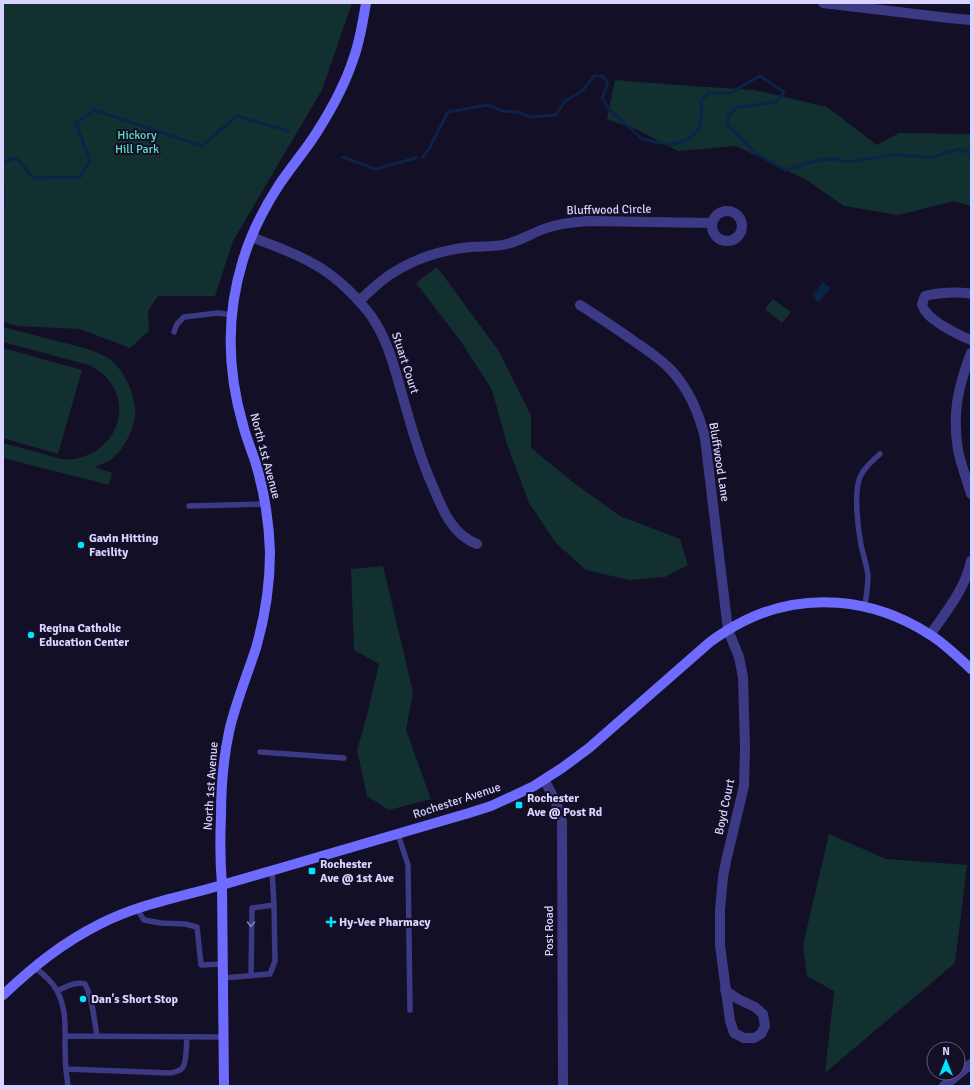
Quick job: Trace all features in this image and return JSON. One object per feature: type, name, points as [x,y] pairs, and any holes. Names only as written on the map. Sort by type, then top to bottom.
[{"type":"main road","name":"North 1st Avenue","points":[[224,1086],[222,885],[220,855],[224,763],[229,733],[238,699],[256,648],[262,625],[268,585],[270,552],[263,490],[243,426],[231,367],[230,341],[232,315],[236,288],[251,237],[267,204],[317,132],[337,96],[354,58],[363,23],[366,3]]},
{"type":"main road","name":"Rochester Avenue","points":[[3,995],[34,967],[71,940],[121,914],[152,903],[222,885],[469,813],[491,806],[520,793],[544,780],[589,748],[705,647],[728,630],[762,613],[798,604],[817,602],[836,602],[865,606],[892,614],[909,622],[930,635],[971,669]]},
{"type":"street","points":[[823,3],[971,20]]},
{"type":"street","name":"Bluffwood Circle","points":[[359,301],[384,279],[402,267],[421,258],[442,251],[462,247],[506,244],[522,240],[540,230],[556,225],[588,221],[712,223]]},
{"type":"street","name":"Stuart Court","points":[[251,237],[297,255],[328,273],[359,301],[370,314],[389,349],[417,445],[440,504],[451,524],[460,535],[469,541],[478,544]]},
{"type":"street","points":[[971,294],[932,294],[926,296],[922,304],[925,311],[931,317],[961,337],[971,340]]},
{"type":"street","name":"Bluffwood Lane","points":[[580,305],[658,358],[672,371],[684,386],[693,402],[705,438],[728,630]]},
{"type":"street","points":[[971,353],[958,391],[955,416],[958,451],[971,494]]},
{"type":"street","points":[[930,635],[955,599],[964,583],[971,561]]},
{"type":"street","name":"Boyd Court","points":[[725,990],[738,999],[755,1007],[763,1014],[765,1026],[761,1034],[754,1038],[744,1038],[734,1032],[730,1022],[725,990],[720,945],[720,910],[723,877],[744,786],[745,748],[743,677],[739,657],[728,630]]},
{"type":"street","name":"Post Road","points":[[544,780],[554,798],[562,821],[563,1086]]},
{"type":"street","points":[[944,1086],[971,1064]]},
{"type":"lane","points":[[174,332],[177,324],[184,317],[218,313],[232,315]]},
{"type":"lane","points":[[865,606],[868,575],[857,521],[858,482],[867,466],[880,454]]},
{"type":"lane","points":[[189,506],[265,504]]},
{"type":"lane","points":[[260,752],[344,758]]},
{"type":"lane","points":[[398,834],[408,865],[410,1010]]},
{"type":"lane","points":[[223,978],[270,974],[275,961],[272,870]]},
{"type":"lane","points":[[251,976],[252,908],[274,905]]},
{"type":"lane","points":[[137,909],[144,920],[161,923],[185,924],[197,927],[202,965],[223,964]]},
{"type":"lane","points":[[34,967],[55,987],[61,1000],[66,1022],[66,1069],[68,1086]]},
{"type":"lane","points":[[57,991],[74,984],[85,984],[90,1000],[97,1036]]},
{"type":"lane","points":[[65,1036],[223,1036]]},
{"type":"lane","points":[[66,1069],[171,1073],[179,1071],[183,1068],[186,1059],[187,1036]]},
{"type":"green space","name":"Hickory Hill Park","points":[[3,3],[352,3],[322,90],[233,241],[215,296],[158,296],[148,311],[149,331],[130,348],[80,329],[17,326],[3,322]]},
{"type":"green space","points":[[615,80],[755,90],[827,107],[877,145],[899,133],[971,134],[971,206],[954,201],[899,215],[844,206],[805,179],[736,146],[678,151],[638,130],[607,119]]},
{"type":"green space","points":[[437,267],[498,350],[531,415],[531,448],[574,483],[620,516],[680,539],[688,565],[665,577],[629,580],[586,570],[556,543],[529,503],[507,444],[492,390],[462,343],[416,283]]},
{"type":"green space","points":[[773,299],[791,312],[782,323],[765,309]]},
{"type":"green space","points":[[3,327],[76,346],[103,355],[114,363],[125,376],[134,401],[134,422],[130,433],[117,454],[110,460],[95,467],[112,473],[109,485],[3,458],[3,443],[63,459],[74,459],[92,453],[105,444],[114,431],[119,417],[119,402],[114,388],[104,375],[89,365],[3,342]]},
{"type":"green space","points":[[3,348],[82,370],[58,454],[3,438]]},
{"type":"green space","points":[[383,566],[413,692],[406,730],[431,799],[389,810],[367,796],[357,750],[379,664],[354,650],[351,569]]},
{"type":"green space","points":[[829,834],[886,859],[967,865],[955,963],[825,1073],[834,991],[807,976],[803,945]]},
{"type":"water","points":[[823,282],[831,288],[818,302],[812,296]]},
{"type":"waterway","points":[[423,157],[430,147],[448,112],[487,105],[503,111],[518,112],[531,117],[556,115],[565,101],[582,91],[594,76],[602,76],[608,83],[602,98],[610,110],[642,139],[671,145],[689,139],[699,129],[702,112],[701,101],[709,93],[730,93],[760,76],[784,92],[776,102],[736,108],[729,115],[727,124],[755,153],[785,170],[818,160],[836,159],[847,162],[893,155],[933,157],[958,149],[971,153]]},
{"type":"waterway","points":[[3,162],[16,158],[34,178],[80,177],[90,161],[76,123],[94,110],[202,146],[237,116],[288,131]]},
{"type":"waterway","points":[[343,157],[375,169],[416,158]]},
{"type":"waterway","points":[[3,182],[3,207]]},
{"type":"place","name":"Gavin Hitting Facility","points":[[81,545]]},
{"type":"place","name":"Regina Catholic Education Center","points":[[31,635]]},
{"type":"place","name":"Rochester Ave @ Post Rd","points":[[519,805]]},
{"type":"place","name":"Rochester Ave @ 1st Ave","points":[[312,871]]},
{"type":"place","name":"Hy-Vee Pharmacy","points":[[331,922]]},
{"type":"place","name":"Dan's Short Stop","points":[[83,999]]}]
